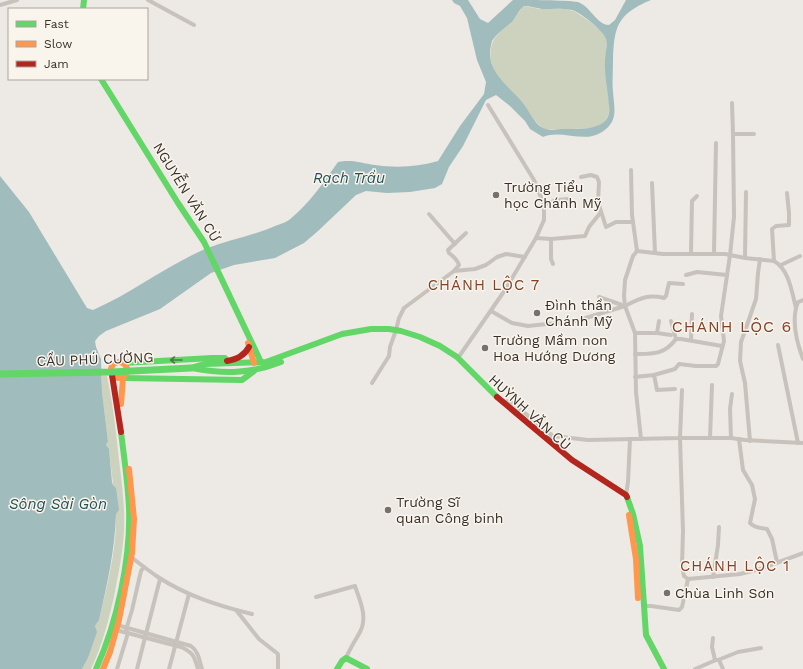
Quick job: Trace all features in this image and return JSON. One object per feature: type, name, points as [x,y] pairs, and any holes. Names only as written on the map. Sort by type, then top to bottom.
[{"type":"main road","name":"NGUYỄN VĂN CỪ","points":[[102,80],[204,242],[221,277],[259,365]]},
{"type":"main road","name":"NGUYỄN VĂN CỪ","points":[[242,324],[249,347],[259,365]]},
{"type":"main road","points":[[191,368],[205,364],[231,362],[259,365],[342,334],[371,329],[420,337],[440,346],[457,359],[499,403],[548,439],[577,465],[626,498],[634,514],[640,546],[646,635],[664,669]]},
{"type":"main road","points":[[231,362],[244,355],[249,347]]},
{"type":"main road","points":[[103,669],[110,652],[126,552],[130,497],[111,370],[113,364],[118,362],[123,363],[212,358],[225,358],[231,362]]},
{"type":"main road","points":[[96,669],[114,627],[131,557],[134,530],[120,400],[129,377],[133,375],[132,368],[138,362]]},
{"type":"main road","points":[[123,363],[128,370],[129,377]]},
{"type":"main road","points":[[112,375],[116,378],[129,377],[242,380],[252,374],[259,365]]},
{"type":"main road","points":[[191,368],[215,372],[252,374]]},
{"type":"main road","name":"CẦU PHÚ CƯỜNG","points":[[0,374],[112,372],[191,368]]},
{"type":"main road","points":[[626,498],[636,559],[640,630],[646,645],[660,669]]},
{"type":"main road","points":[[337,669],[346,658],[367,669]]},
{"type":"street","points":[[0,5],[16,0]]},
{"type":"street","points":[[148,0],[194,25]]},
{"type":"street","points":[[635,377],[676,369],[679,364],[716,366],[718,364],[724,341],[721,316],[734,218],[732,103]]},
{"type":"street","points":[[457,359],[505,290],[536,238],[544,220],[544,205],[534,180],[488,105]]},
{"type":"street","points":[[733,134],[754,134]]},
{"type":"street","points":[[714,253],[716,143]]},
{"type":"street","points":[[631,170],[632,222],[636,251],[625,280],[625,306],[635,333],[635,377],[641,439]]},
{"type":"street","points":[[581,177],[591,175],[597,177],[599,182],[598,202],[606,227],[616,222],[632,222]]},
{"type":"street","points":[[652,183],[655,253]]},
{"type":"street","points":[[745,258],[746,192]]},
{"type":"street","points":[[774,261],[772,229],[776,226],[789,225],[787,193]]},
{"type":"street","points":[[691,253],[692,201],[697,196]]},
{"type":"street","points":[[544,205],[556,200],[569,199]]},
{"type":"street","points":[[536,238],[551,239],[585,236],[601,212]]},
{"type":"street","points":[[429,214],[455,244]]},
{"type":"street","points":[[372,383],[389,356],[390,347],[399,318],[404,308],[454,271],[459,265],[448,250],[466,232]]},
{"type":"street","points":[[551,239],[551,259],[553,264]]},
{"type":"street","points":[[636,251],[655,253],[714,253],[774,261],[781,265],[787,276],[796,308],[797,337],[803,359]]},
{"type":"street","points":[[454,271],[475,269],[486,265],[497,257],[506,254],[525,257]]},
{"type":"street","points":[[781,265],[800,256]]},
{"type":"street","points":[[750,441],[745,383],[740,361],[741,342],[756,299],[760,259]]},
{"type":"street","points":[[686,275],[698,272],[727,275]]},
{"type":"street","points":[[491,311],[512,323],[528,326],[576,321],[625,306],[644,296],[657,296],[664,298],[666,296],[669,283],[683,284]]},
{"type":"street","points":[[599,297],[625,306]]},
{"type":"street","points":[[796,308],[798,302],[803,300]]},
{"type":"street","points":[[691,340],[692,314]]},
{"type":"street","points":[[657,333],[659,321]]},
{"type":"street","points":[[671,321],[676,339]]},
{"type":"street","points":[[635,333],[657,333],[671,335]]},
{"type":"street","points":[[676,339],[691,340],[722,346]]},
{"type":"street","points":[[635,354],[653,354],[664,351],[676,339]]},
{"type":"street","points":[[548,439],[588,440],[731,438],[750,441],[801,443],[778,345]]},
{"type":"street","points":[[654,374],[657,390],[675,389]]},
{"type":"street","points":[[710,438],[712,385]]},
{"type":"street","points":[[682,390],[680,438],[683,531],[682,566],[684,576],[688,580]]},
{"type":"street","points":[[731,438],[730,409],[732,394]]},
{"type":"street","points":[[626,498],[629,476],[630,439]]},
{"type":"street","points":[[739,439],[743,470],[752,485],[755,499],[750,523],[752,526],[768,529],[772,539],[777,562]]},
{"type":"street","points":[[713,577],[719,527]]},
{"type":"street","points":[[688,580],[740,574],[760,569],[803,553]]},
{"type":"street","points":[[131,557],[160,579],[189,594],[220,606],[252,614]]},
{"type":"street","points":[[117,669],[128,633],[126,631],[141,571],[144,567]]},
{"type":"street","points":[[137,669],[160,579]]},
{"type":"street","points":[[643,606],[679,610],[682,607],[688,580]]},
{"type":"street","points":[[316,597],[355,586],[362,606],[364,618],[362,628],[349,649],[346,658]]},
{"type":"street","points":[[169,669],[189,594]]},
{"type":"street","points":[[235,610],[259,639],[278,654],[278,669]]},
{"type":"street","points":[[114,627],[127,628],[146,635],[176,643],[187,644],[195,649],[202,669]]},
{"type":"street","points":[[114,627],[128,633],[146,635]]},
{"type":"street","points":[[713,638],[712,652],[723,669]]},
{"type":"street","points":[[176,643],[194,655],[198,669]]},
{"type":"street","points":[[695,669],[738,652],[761,648]]},
{"type":"green space","points":[[524,6],[540,9],[565,9],[574,11],[592,23],[607,39],[605,64],[610,107],[608,116],[599,126],[575,129],[544,129],[497,76],[491,61],[492,45],[497,35],[513,21]]},
{"type":"green space","points":[[102,376],[107,376],[114,418],[123,495],[123,539],[114,597],[104,634],[91,669],[82,669],[88,658],[96,633],[95,626],[99,620],[111,567],[116,527],[114,490],[109,450],[106,445],[108,440],[102,392]]},
{"type":"water","name":"Sông Sài Gòn","points":[[452,0],[468,0],[480,19],[488,23],[513,0],[556,0],[578,2],[586,7],[601,22],[609,25],[615,20],[626,0],[651,0],[640,5],[624,16],[616,30],[613,61],[614,114],[611,123],[602,132],[588,137],[550,135],[543,137],[530,129],[525,121],[510,106],[496,95],[486,100],[463,146],[449,167],[442,184],[435,188],[410,192],[387,193],[366,191],[356,195],[304,243],[275,258],[234,265],[211,273],[160,309],[106,331],[99,336],[95,341],[101,359],[102,392],[108,441],[106,445],[109,449],[112,482],[116,488],[119,510],[116,514],[114,541],[108,581],[99,620],[95,626],[97,632],[88,658],[82,669],[0,669],[0,176],[29,212],[87,308],[93,310],[205,249],[258,233],[287,221],[310,200],[338,162],[353,161],[399,167],[423,165],[438,161],[460,126],[484,94],[486,82],[477,60],[467,18],[460,6]],"holes":[[[524,6],[542,9],[576,11],[601,31],[607,44],[605,66],[609,105],[609,113],[606,120],[601,124],[594,127],[579,129],[550,130],[543,128],[537,124],[522,102],[493,68],[490,52],[492,41],[512,22]]]},
{"type":"traffic: fast","points":[[83,8],[84,0]]},
{"type":"traffic: fast","points":[[102,80],[204,242],[261,362]]},
{"type":"traffic: fast","points":[[191,368],[205,364],[266,362],[342,334],[371,329],[389,329],[420,337],[440,346],[457,357],[497,397]]},
{"type":"traffic: fast","points":[[123,363],[212,358],[225,358],[227,361]]},
{"type":"traffic: fast","points":[[192,368],[237,372],[259,369],[281,362]]},
{"type":"traffic: fast","points":[[0,374],[112,372],[191,368]]},
{"type":"traffic: fast","points":[[123,378],[242,380],[254,371]]},
{"type":"traffic: fast","points":[[96,669],[104,651],[116,611],[128,548],[129,508],[121,432]]},
{"type":"traffic: fast","points":[[627,497],[633,514],[640,546],[646,635],[664,669]]},
{"type":"traffic: fast","points":[[337,669],[346,658],[367,669]]},
{"type":"traffic: slow","points":[[248,343],[254,363]]},
{"type":"traffic: slow","points":[[116,362],[122,362],[127,367],[127,370],[125,376],[122,378],[116,378],[111,373],[111,367],[116,362]]},
{"type":"traffic: slow","points":[[121,404],[123,378]]},
{"type":"traffic: slow","points":[[103,669],[110,652],[119,620],[132,553],[134,519],[129,469]]},
{"type":"traffic: slow","points":[[629,515],[636,559],[638,598]]},
{"type":"traffic: jam","points":[[227,361],[240,357],[249,347]]},
{"type":"traffic: jam","points":[[112,375],[121,432]]},
{"type":"traffic: jam","points":[[497,397],[572,460],[627,497]]},
{"type":"place","name":"Trường Tiểu học Chánh Mỹ","points":[[496,195]]},
{"type":"place","name":"Đình thần Chánh Mỹ","points":[[537,313]]},
{"type":"place","name":"Trường Mầm non Hoa Hướng Dương","points":[[485,348]]},
{"type":"place","name":"Trường Sĩ quan Công binh","points":[[388,510]]},
{"type":"place","name":"Chùa Linh Sơn","points":[[667,593]]},
{"type":"district","name":"CHÁNH LỘC 7","points":[[484,285]]},
{"type":"district","name":"CHÁNH LỘC 6","points":[[732,326]]},
{"type":"district","name":"CHÁNH LỘC 1","points":[[735,566]]},
{"type":"water label","name":"Rạch Trầu","points":[[349,178]]}]
